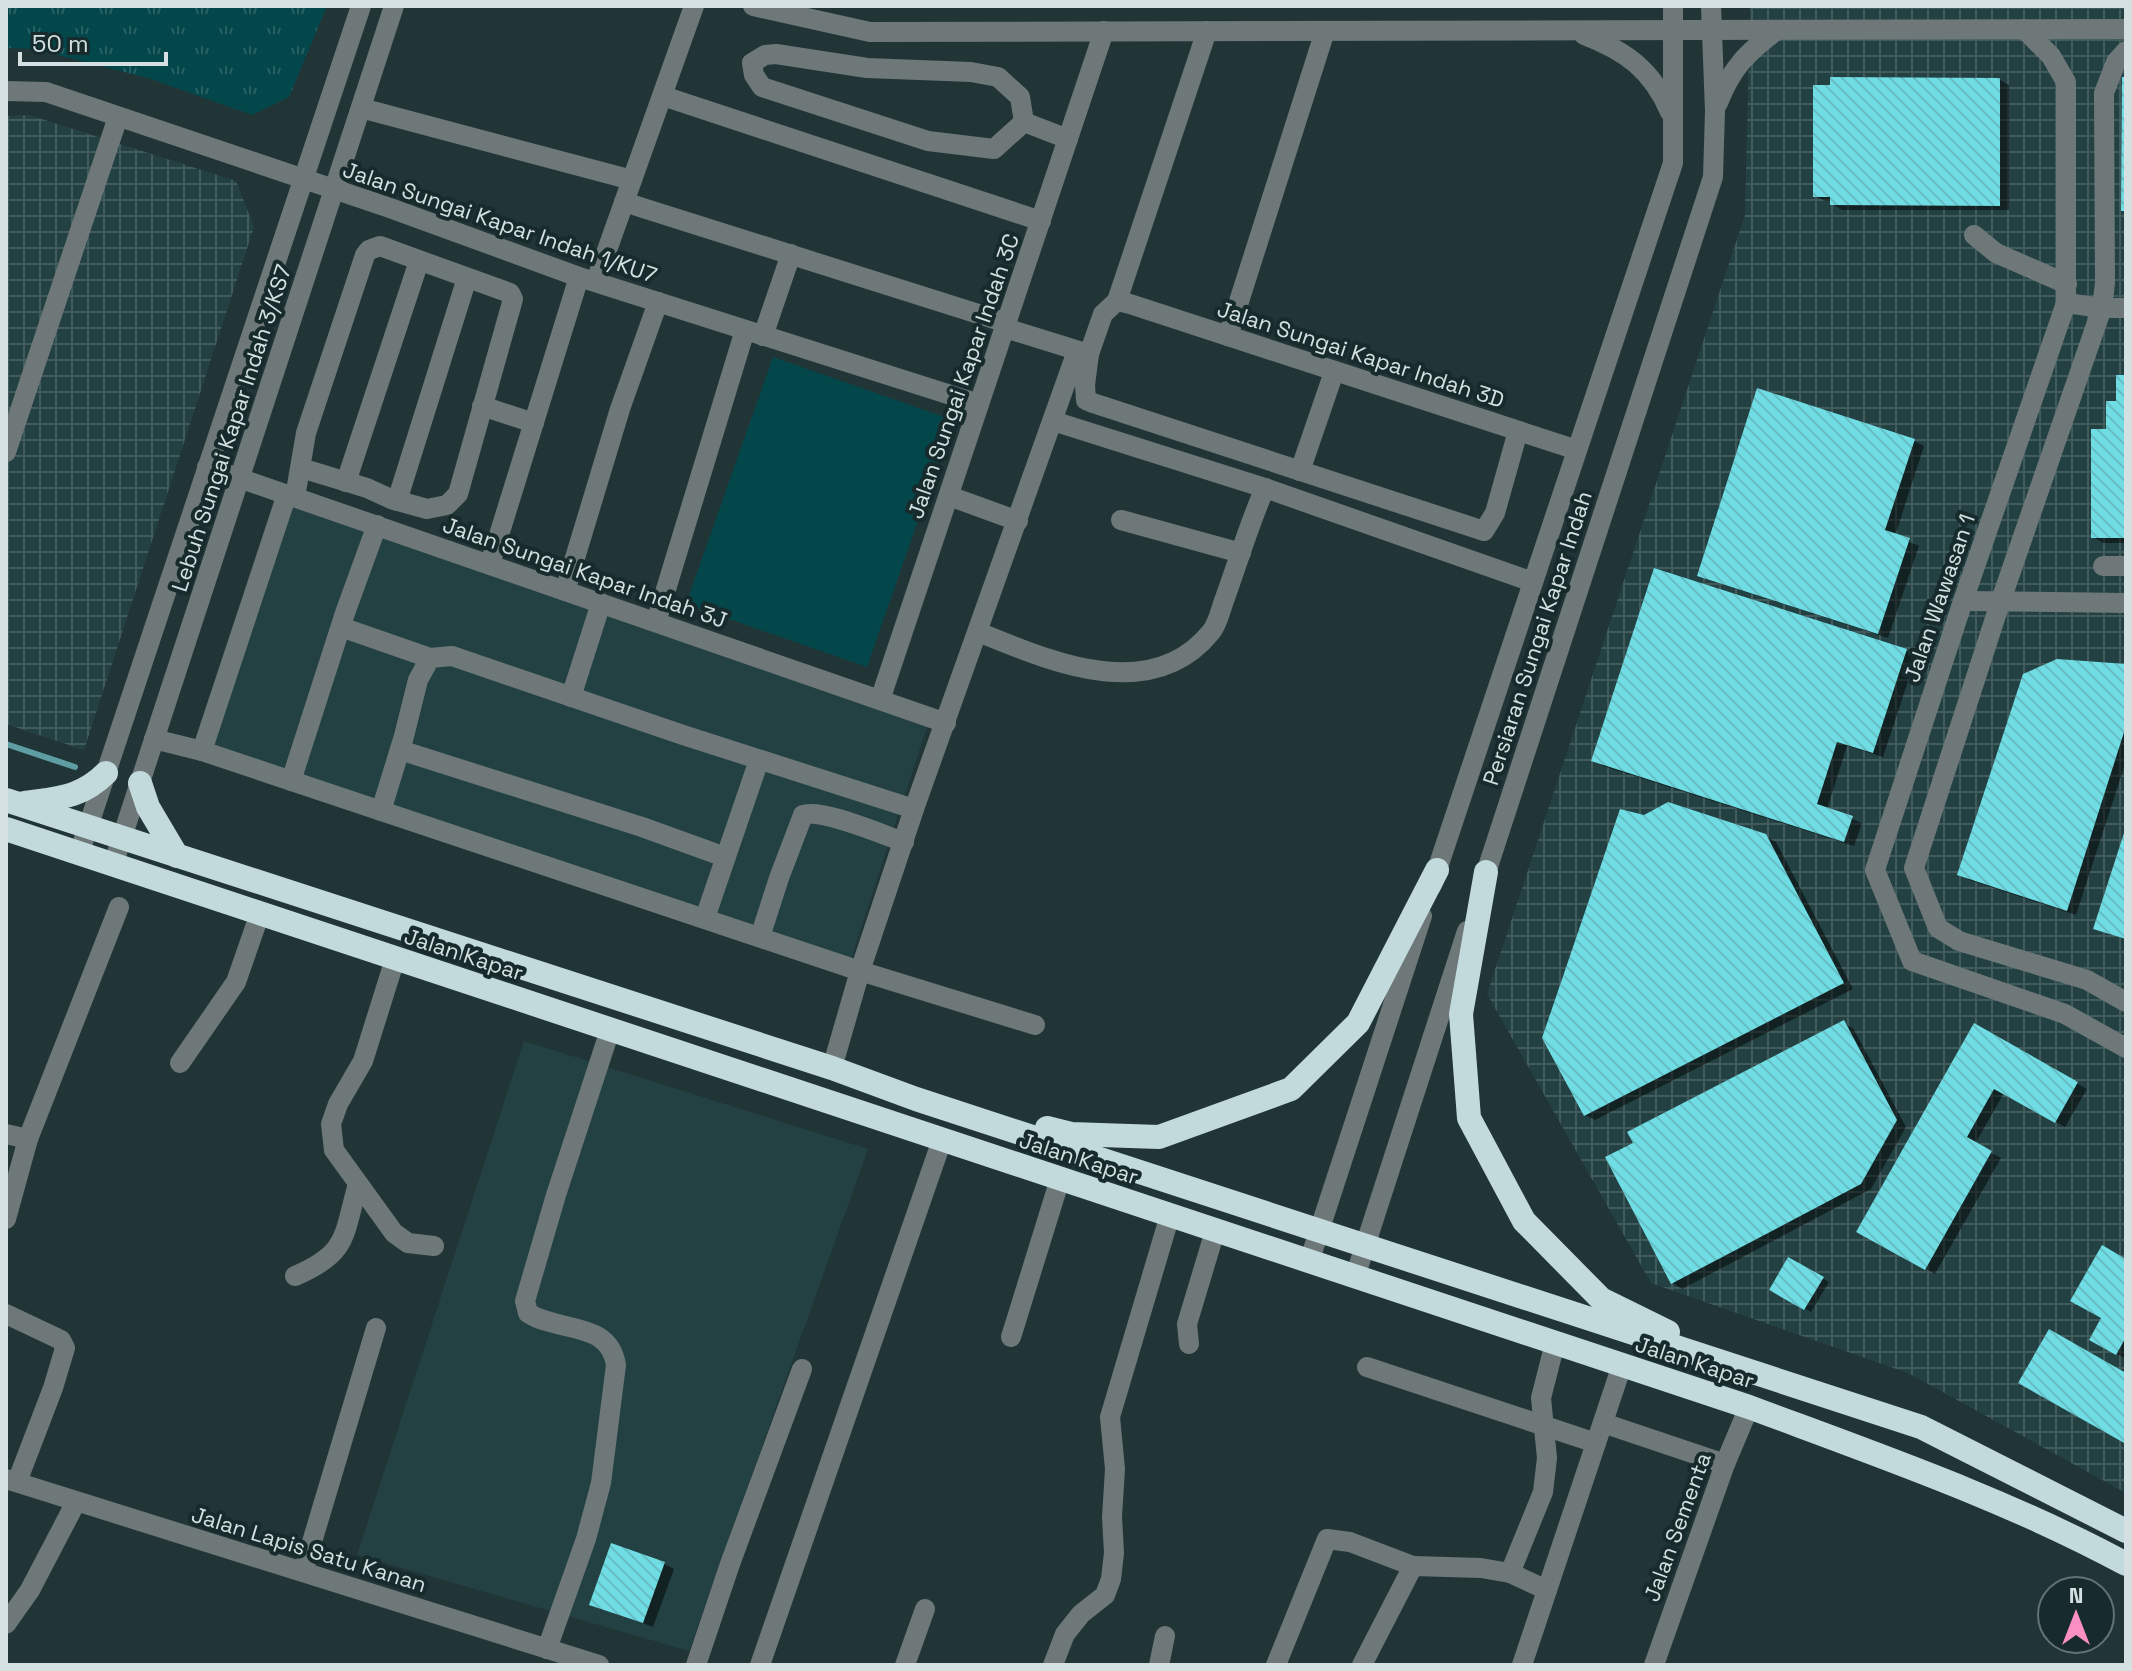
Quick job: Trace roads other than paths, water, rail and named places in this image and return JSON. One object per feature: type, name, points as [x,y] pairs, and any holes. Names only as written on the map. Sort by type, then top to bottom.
[{"type":"highway","points":[[12,802],[80,793],[106,773]]},
{"type":"highway","points":[[140,783],[148,807],[177,856]]},
{"type":"highway","name":"Jalan Kapar","points":[[12,802],[1921,1427],[2126,1531]]},
{"type":"highway","name":"Jalan Kapar","points":[[6,829],[1749,1407],[1906,1465],[2089,1544],[2126,1564]]},
{"type":"highway","points":[[916,1099],[1071,1134],[1159,1137],[1291,1089],[1358,1023],[1437,870]]},
{"type":"highway","points":[[1486,872],[1461,1014],[1469,1118],[1524,1221],[1601,1299],[1746,1370]]},
{"type":"street","name":"Lebuh Sungai Kapar Indah 3/KS7","points":[[79,854],[361,6]]},
{"type":"street","name":"Lebuh Sungai Kapar Indah 3/KS7","points":[[113,865],[394,6]]},
{"type":"street","points":[[490,564],[534,423],[588,279],[624,202],[694,6]]},
{"type":"street","points":[[753,6],[870,32],[2126,29]]},
{"type":"street","name":"Persiaran Sungai Kapar Indah","points":[[1309,1262],[1673,163],[1673,6]]},
{"type":"street","name":"Persiaran Sungai Kapar Indah","points":[[1355,1277],[1713,177],[1715,111],[1711,6]]},
{"type":"street","name":"Jalan Wawasan 1","points":[[2024,29],[2051,56],[2066,82],[2066,293],[1875,870],[1912,961],[2065,1014],[2126,1048]]},
{"type":"street","points":[[1568,30],[1609,45],[1636,63],[1660,88],[1674,119]]},
{"type":"street","points":[[1715,111],[1730,74],[1750,51],[1777,30]]},
{"type":"street","name":"Jalan Sungai Kapar Indah 3C","points":[[880,700],[1104,31]]},
{"type":"street","points":[[832,1068],[860,971],[914,809],[1053,421],[1103,314],[1123,302],[1207,31]]},
{"type":"street","points":[[1228,336],[1325,31]]},
{"type":"street","points":[[2126,51],[2116,62],[2104,93],[2105,283],[2102,308],[2000,603],[1914,868],[1938,928],[1959,941],[2087,980],[2126,1002]]},
{"type":"street","points":[[776,54],[867,68],[971,72],[998,77],[1020,97],[1024,122],[994,149],[928,141],[762,87],[754,75],[752,63],[765,55],[776,54]]},
{"type":"street","name":"Jalan Sungai Kapar Indah 1/KU7","points":[[6,91],[46,92],[588,279],[979,404]]},
{"type":"street","points":[[663,96],[1041,221]]},
{"type":"street","points":[[361,108],[632,180]]},
{"type":"street","points":[[6,452],[118,117]]},
{"type":"street","points":[[1024,122],[1068,139]]},
{"type":"street","points":[[624,202],[791,254],[1083,353]]},
{"type":"street","points":[[1974,235],[1996,253],[2066,293],[2102,308],[2126,308]]},
{"type":"street","points":[[202,751],[301,468],[300,453],[306,433],[365,255],[380,246],[510,293],[513,299],[458,494],[447,505],[427,509],[301,468]]},
{"type":"street","points":[[656,622],[754,333],[791,254]]},
{"type":"street","points":[[346,482],[419,261]]},
{"type":"street","points":[[397,501],[467,278]]},
{"type":"street","points":[[565,591],[620,409],[658,302]]},
{"type":"street","name":"Jalan Sungai Kapar Indah 3D","points":[[1123,302],[1577,450]]},
{"type":"street","points":[[1083,353],[1086,400],[1484,531],[1495,513],[1518,431]]},
{"type":"street","points":[[1300,471],[1334,372]]},
{"type":"street","points":[[482,406],[534,423]]},
{"type":"street","points":[[1053,421],[1265,488],[1533,582]]},
{"type":"street","name":"Jalan Sungai Kapar Indah 3J","points":[[207,467],[946,723]]},
{"type":"street","points":[[978,632],[1036,656],[1097,673],[1139,671],[1178,661],[1213,631],[1265,488]]},
{"type":"street","points":[[949,496],[1018,521]]},
{"type":"street","points":[[1121,520],[1241,553]]},
{"type":"street","points":[[291,781],[377,525]]},
{"type":"street","points":[[2103,566],[2126,566]]},
{"type":"street","points":[[1963,601],[2126,603]]},
{"type":"street","points":[[571,697],[601,603]]},
{"type":"street","points":[[341,627],[430,658],[452,656],[914,809]]},
{"type":"street","points":[[381,811],[418,680],[430,658]]},
{"type":"street","points":[[154,739],[202,751],[860,971],[1035,1025]]},
{"type":"street","points":[[400,750],[642,827],[725,857]]},
{"type":"street","points":[[705,918],[759,760]]},
{"type":"street","points":[[760,937],[803,815],[810,813],[846,822],[904,842]]},
{"type":"street","points":[[6,1219],[28,1139],[119,907]]},
{"type":"street","points":[[180,1063],[236,982],[260,913]]},
{"type":"street","points":[[395,959],[363,1061],[338,1104],[331,1124],[334,1150],[394,1233],[408,1243],[434,1246]]},
{"type":"street","points":[[558,1656],[601,1483],[616,1365],[614,1352],[601,1336],[537,1319],[528,1313],[525,1301],[610,1030]]},
{"type":"street","points":[[6,1134],[28,1139]]},
{"type":"street","points":[[760,1665],[942,1140]]},
{"type":"street","points":[[1011,1337],[1060,1179]]},
{"type":"street","points":[[295,1276],[323,1264],[341,1245],[358,1184]]},
{"type":"street","points":[[1053,1665],[1065,1634],[1081,1614],[1105,1595],[1111,1579],[1115,1469],[1110,1417],[1170,1215]]},
{"type":"street","points":[[1189,1344],[1187,1324],[1215,1231]]},
{"type":"street","points":[[6,1314],[61,1340],[65,1348],[53,1388],[11,1480]]},
{"type":"street","points":[[303,1572],[376,1328]]},
{"type":"street","points":[[1510,1573],[1543,1492],[1547,1458],[1542,1385],[1555,1343]]},
{"type":"street","points":[[1522,1665],[1622,1365]]},
{"type":"street","points":[[1367,1367],[1596,1443]]},
{"type":"street","points":[[696,1665],[802,1369]]},
{"type":"street","name":"Jalan Sementa","points":[[1654,1665],[1725,1464],[1749,1407]]},
{"type":"street","points":[[1603,1423],[1725,1464]]},
{"type":"street","name":"Jalan Lapis Satu Kanan","points":[[11,1480],[558,1656],[592,1664]]},
{"type":"street","points":[[6,1624],[30,1590],[76,1502]]},
{"type":"street","points":[[1276,1665],[1327,1539],[1350,1542],[1413,1566],[1481,1568],[1510,1573],[1547,1590]]},
{"type":"street","points":[[1362,1665],[1413,1566]]},
{"type":"street","points":[[905,1665],[925,1609]]},
{"type":"street","points":[[1159,1665],[1165,1636]]},
{"type":"waterway","points":[[6,744],[75,767]]}]
